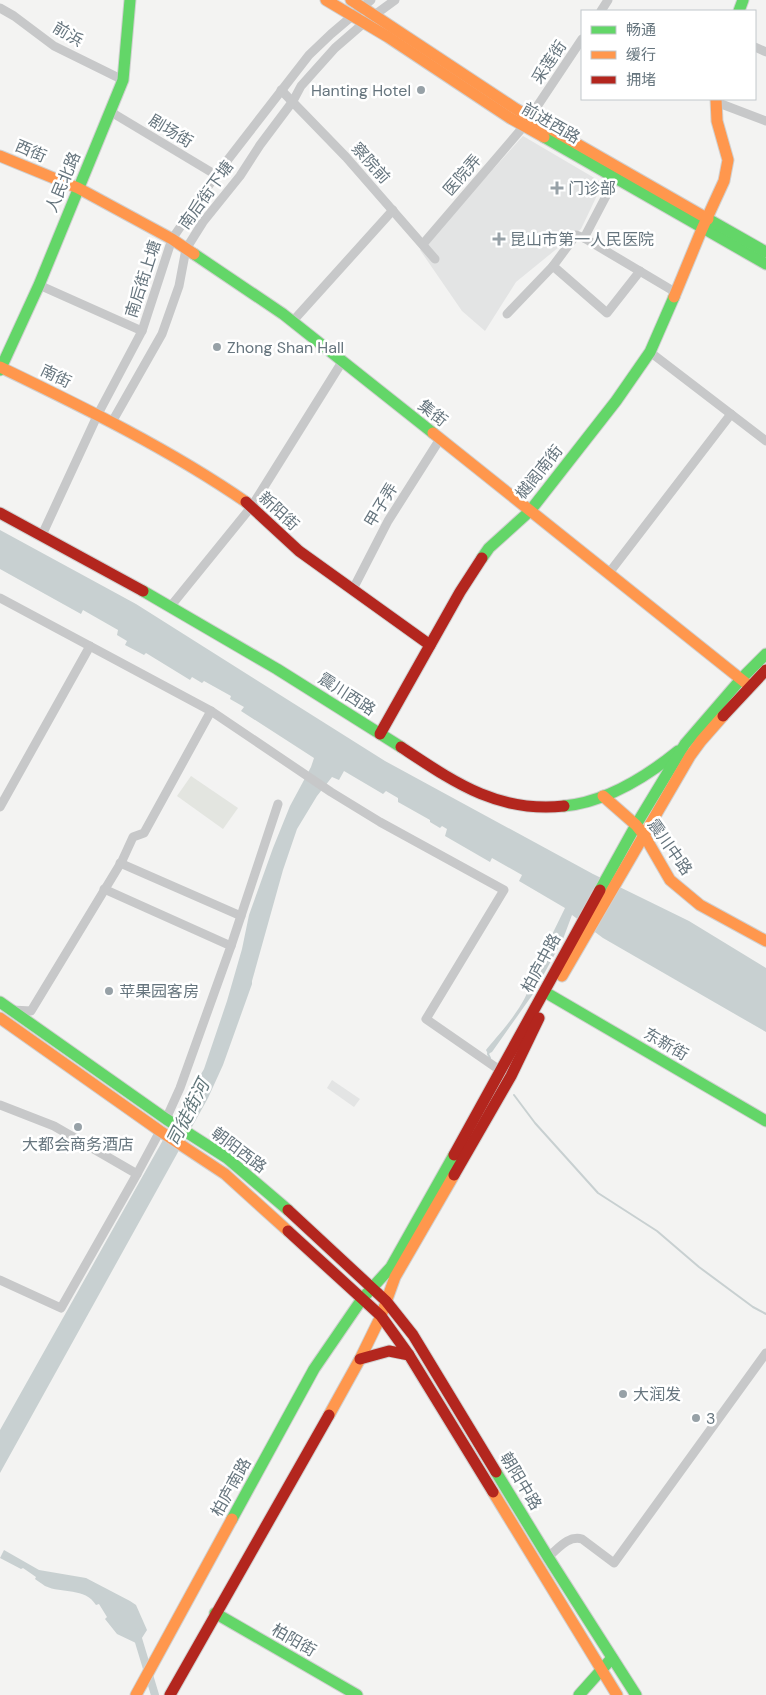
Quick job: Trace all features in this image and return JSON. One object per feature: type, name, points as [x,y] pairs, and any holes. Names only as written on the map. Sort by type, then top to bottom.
[{"type":"main road","name":"人民北路","points":[[0,368],[39,284],[123,80],[130,0]]},
{"type":"main road","name":"前进西路","points":[[326,0],[363,8]]},
{"type":"main road","name":"前进西路","points":[[351,0],[363,8],[370,19],[615,179],[704,224],[766,252]]},
{"type":"main road","name":"樾阁南街","points":[[380,734],[460,592],[489,548],[530,511],[616,401],[650,352],[724,181],[728,160],[717,121],[716,100]]},
{"type":"main road","name":"前进西路","points":[[527,122],[704,224],[766,264]]},
{"type":"main road","name":"西街","points":[[0,156],[78,188]]},
{"type":"main road","name":"集街","points":[[78,188],[172,239],[292,322],[746,683]]},
{"type":"main road","name":"南街","points":[[0,368],[98,414]]},
{"type":"main road","name":"新阳街","points":[[98,414],[210,477],[252,506],[299,551],[430,645]]},
{"type":"main road","name":"震川西路","points":[[0,513],[170,607],[317,693],[481,796],[530,807],[566,806],[603,796],[662,765],[686,744]]},
{"type":"main road","name":"柏庐中路","points":[[362,1299],[391,1267],[501,1071],[626,856],[644,835],[690,756],[766,654]]},
{"type":"main road","name":"柏庐中路","points":[[626,856],[636,825],[686,744],[746,683],[766,670]]},
{"type":"main road","name":"震川中路","points":[[603,796],[636,825],[644,835],[670,880],[700,905],[766,942]]},
{"type":"main road","name":"柏庐中路","points":[[381,1316],[395,1277],[511,1076],[576,943]]},
{"type":"main road","name":"东新街","points":[[550,995],[766,1121]]},
{"type":"main road","name":"朝阳西路","points":[[0,1002],[169,1121],[227,1158],[299,1220],[372,1289]]},
{"type":"main road","points":[[0,1018],[12,1010]]},
{"type":"main road","name":"朝阳西路","points":[[0,1018],[225,1174],[362,1299]]},
{"type":"main road","name":"朝阳中路","points":[[372,1289],[386,1301],[413,1335],[548,1557],[636,1695]]},
{"type":"main road","name":"朝阳中路","points":[[362,1299],[381,1316],[409,1355],[617,1695]]},
{"type":"main road","name":"柏庐南路","points":[[137,1692],[314,1369],[362,1299]]},
{"type":"main road","points":[[170,1695],[360,1359],[381,1316]]},
{"type":"main road","points":[[360,1359],[389,1351],[409,1355]]},
{"type":"main road","name":"柏阳街","points":[[215,1613],[357,1695]]},
{"type":"main road","points":[[579,1695],[612,1658]]},
{"type":"street","name":"南后街下塘","points":[[112,422],[162,334],[179,286],[186,248],[203,222],[240,176],[260,145],[293,101],[301,86],[334,48],[395,0]]},
{"type":"street","name":"前浜","points":[[0,8],[14,16],[54,46],[123,80]]},
{"type":"street","name":"南后街上塘","points":[[42,535],[98,414],[142,331],[172,239],[216,175],[309,55],[363,8]]},
{"type":"street","name":"采莲街","points":[[527,122],[581,41]]},
{"type":"street","name":"察院前","points":[[281,90],[346,157],[435,258]]},
{"type":"street","points":[[716,100],[766,120]]},
{"type":"street","name":"剧场街","points":[[111,112],[216,175]]},
{"type":"street","name":"医院弄","points":[[422,244],[527,122]]},
{"type":"street","points":[[584,238],[615,179]]},
{"type":"street","points":[[292,322],[392,210]]},
{"type":"street","points":[[507,314],[553,266],[576,236],[584,238],[675,292]]},
{"type":"street","points":[[553,266],[607,313],[640,271]]},
{"type":"street","points":[[39,284],[142,331]]},
{"type":"street","points":[[650,352],[766,441]]},
{"type":"street","points":[[170,607],[252,506],[342,362]]},
{"type":"street","points":[[609,573],[730,414]]},
{"type":"street","name":"甲子弄","points":[[353,589],[388,521],[440,439]]},
{"type":"street","points":[[0,598],[211,711],[380,822],[504,890],[426,1019],[501,1071]]},
{"type":"street","points":[[0,807],[90,646]]},
{"type":"street","points":[[12,1010],[31,1011],[120,863],[133,837],[144,832],[211,711]]},
{"type":"street","points":[[169,1121],[231,946],[278,804]]},
{"type":"street","points":[[120,863],[241,916]]},
{"type":"street","points":[[104,889],[231,946]]},
{"type":"street","points":[[0,1105],[54,1126],[137,1174]]},
{"type":"street","points":[[0,1280],[61,1308],[162,1132]]},
{"type":"street","points":[[548,1557],[569,1539],[576,1538],[582,1539],[614,1563],[766,1353]]},
{"type":"shaded area","name":"昆山市第一人民医院","points":[[523,136],[603,183],[581,229],[516,282],[485,331],[462,311],[420,250]]},
{"type":"shaded area","points":[[191,776],[238,808],[223,829],[177,796]]},
{"type":"shaded area","points":[[332,1080],[360,1099],[354,1107],[327,1088]]},
{"type":"water","name":"司徒街河","points":[[0,530],[136,604],[385,761],[593,874],[689,921],[766,968],[766,1032],[603,938],[572,915],[563,939],[533,994],[492,1052],[488,1054],[486,1050],[508,1024],[523,1001],[531,980],[529,971],[538,953],[543,953],[565,908],[519,881],[522,875],[492,858],[490,862],[445,836],[447,829],[442,826],[440,828],[430,822],[430,820],[398,802],[398,798],[386,791],[383,794],[344,771],[339,780],[332,777],[317,796],[297,829],[283,870],[252,984],[223,1065],[208,1098],[0,1473],[0,1430],[204,1069],[227,1001],[242,949],[249,915],[290,806],[314,758],[241,711],[244,707],[230,699],[231,696],[204,681],[202,683],[192,677],[190,680],[146,653],[144,655],[125,645],[127,641],[117,635],[118,630],[83,610],[81,614],[0,569]]},
{"type":"water","points":[[4,1550],[39,1570],[86,1578],[130,1601],[136,1605],[147,1630],[138,1644],[117,1634],[105,1619],[107,1617],[99,1604],[96,1605],[91,1599],[80,1593],[45,1586],[23,1568],[21,1569],[0,1558]]},
{"type":"waterway","points":[[489,1052],[490,1058]]},
{"type":"waterway","points":[[514,1095],[535,1123],[598,1193],[657,1231],[699,1267],[753,1307],[766,1314]]},
{"type":"waterway","points":[[136,1632],[155,1695]]},
{"type":"traffic: fast","points":[[0,370],[39,285],[123,80],[130,0]]},
{"type":"traffic: fast","points":[[739,10],[743,0]]},
{"type":"traffic: fast","points":[[544,137],[766,264]]},
{"type":"traffic: fast","points":[[708,219],[766,252]]},
{"type":"traffic: fast","points":[[194,254],[283,314],[433,433]]},
{"type":"traffic: fast","points":[[482,558],[489,548],[530,511],[616,401],[650,352],[674,297]]},
{"type":"traffic: fast","points":[[143,591],[277,669],[401,747]]},
{"type":"traffic: fast","points":[[600,890],[636,825],[685,744],[742,678],[766,654]]},
{"type":"traffic: fast","points":[[564,806],[580,804],[625,787],[653,770],[678,751]]},
{"type":"traffic: fast","points":[[550,995],[766,1121]]},
{"type":"traffic: fast","points":[[0,1002],[166,1119],[227,1158],[288,1210]]},
{"type":"traffic: fast","points":[[232,1519],[314,1369],[362,1299],[391,1267],[454,1155]]},
{"type":"traffic: fast","points":[[496,1472],[636,1695]]},
{"type":"traffic: fast","points":[[215,1613],[357,1695]]},
{"type":"traffic: fast","points":[[579,1695],[612,1658]]},
{"type":"traffic: slow","points":[[326,0],[388,37],[510,118],[544,137]]},
{"type":"traffic: slow","points":[[351,0],[516,109],[708,219]]},
{"type":"traffic: slow","points":[[674,297],[724,181],[728,160],[717,121],[716,100]]},
{"type":"traffic: slow","points":[[0,156],[78,188],[172,239],[194,254]]},
{"type":"traffic: slow","points":[[0,367],[157,447],[246,502]]},
{"type":"traffic: slow","points":[[433,433],[747,684]]},
{"type":"traffic: slow","points":[[562,976],[690,756],[723,716]]},
{"type":"traffic: slow","points":[[603,796],[636,825],[644,835],[670,880],[700,905],[766,941]]},
{"type":"traffic: slow","points":[[0,1018],[160,1131],[225,1174],[288,1231]]},
{"type":"traffic: slow","points":[[329,1415],[381,1316],[395,1277],[454,1175]]},
{"type":"traffic: slow","points":[[493,1492],[617,1695]]},
{"type":"traffic: slow","points":[[136,1695],[232,1519]]},
{"type":"traffic: jam","points":[[246,502],[299,551],[430,645]]},
{"type":"traffic: jam","points":[[0,513],[143,591]]},
{"type":"traffic: jam","points":[[380,734],[460,592],[482,558]]},
{"type":"traffic: jam","points":[[723,716],[766,670]]},
{"type":"traffic: jam","points":[[401,747],[458,783],[497,800],[518,805],[540,807],[564,806]]},
{"type":"traffic: jam","points":[[454,1155],[600,890]]},
{"type":"traffic: jam","points":[[454,1175],[511,1076],[539,1018]]},
{"type":"traffic: jam","points":[[288,1210],[386,1301],[413,1335],[496,1472]]},
{"type":"traffic: jam","points":[[288,1231],[381,1316],[409,1355],[493,1492]]},
{"type":"traffic: jam","points":[[360,1359],[389,1351],[409,1355]]},
{"type":"traffic: jam","points":[[170,1695],[329,1415]]},
{"type":"place","name":"Hanting Hotel","points":[[421,90]]},
{"type":"place","name":"门诊部","points":[[557,188]]},
{"type":"place","name":"昆山市第一人民医院","points":[[499,239]]},
{"type":"place","name":"Zhong Shan Hall","points":[[217,347]]},
{"type":"place","name":"苹果园客房","points":[[109,991]]},
{"type":"place","name":"大都会商务酒店","points":[[78,1127]]},
{"type":"place","name":"大润发","points":[[623,1394]]},
{"type":"place","name":"3","points":[[696,1418]]}]
